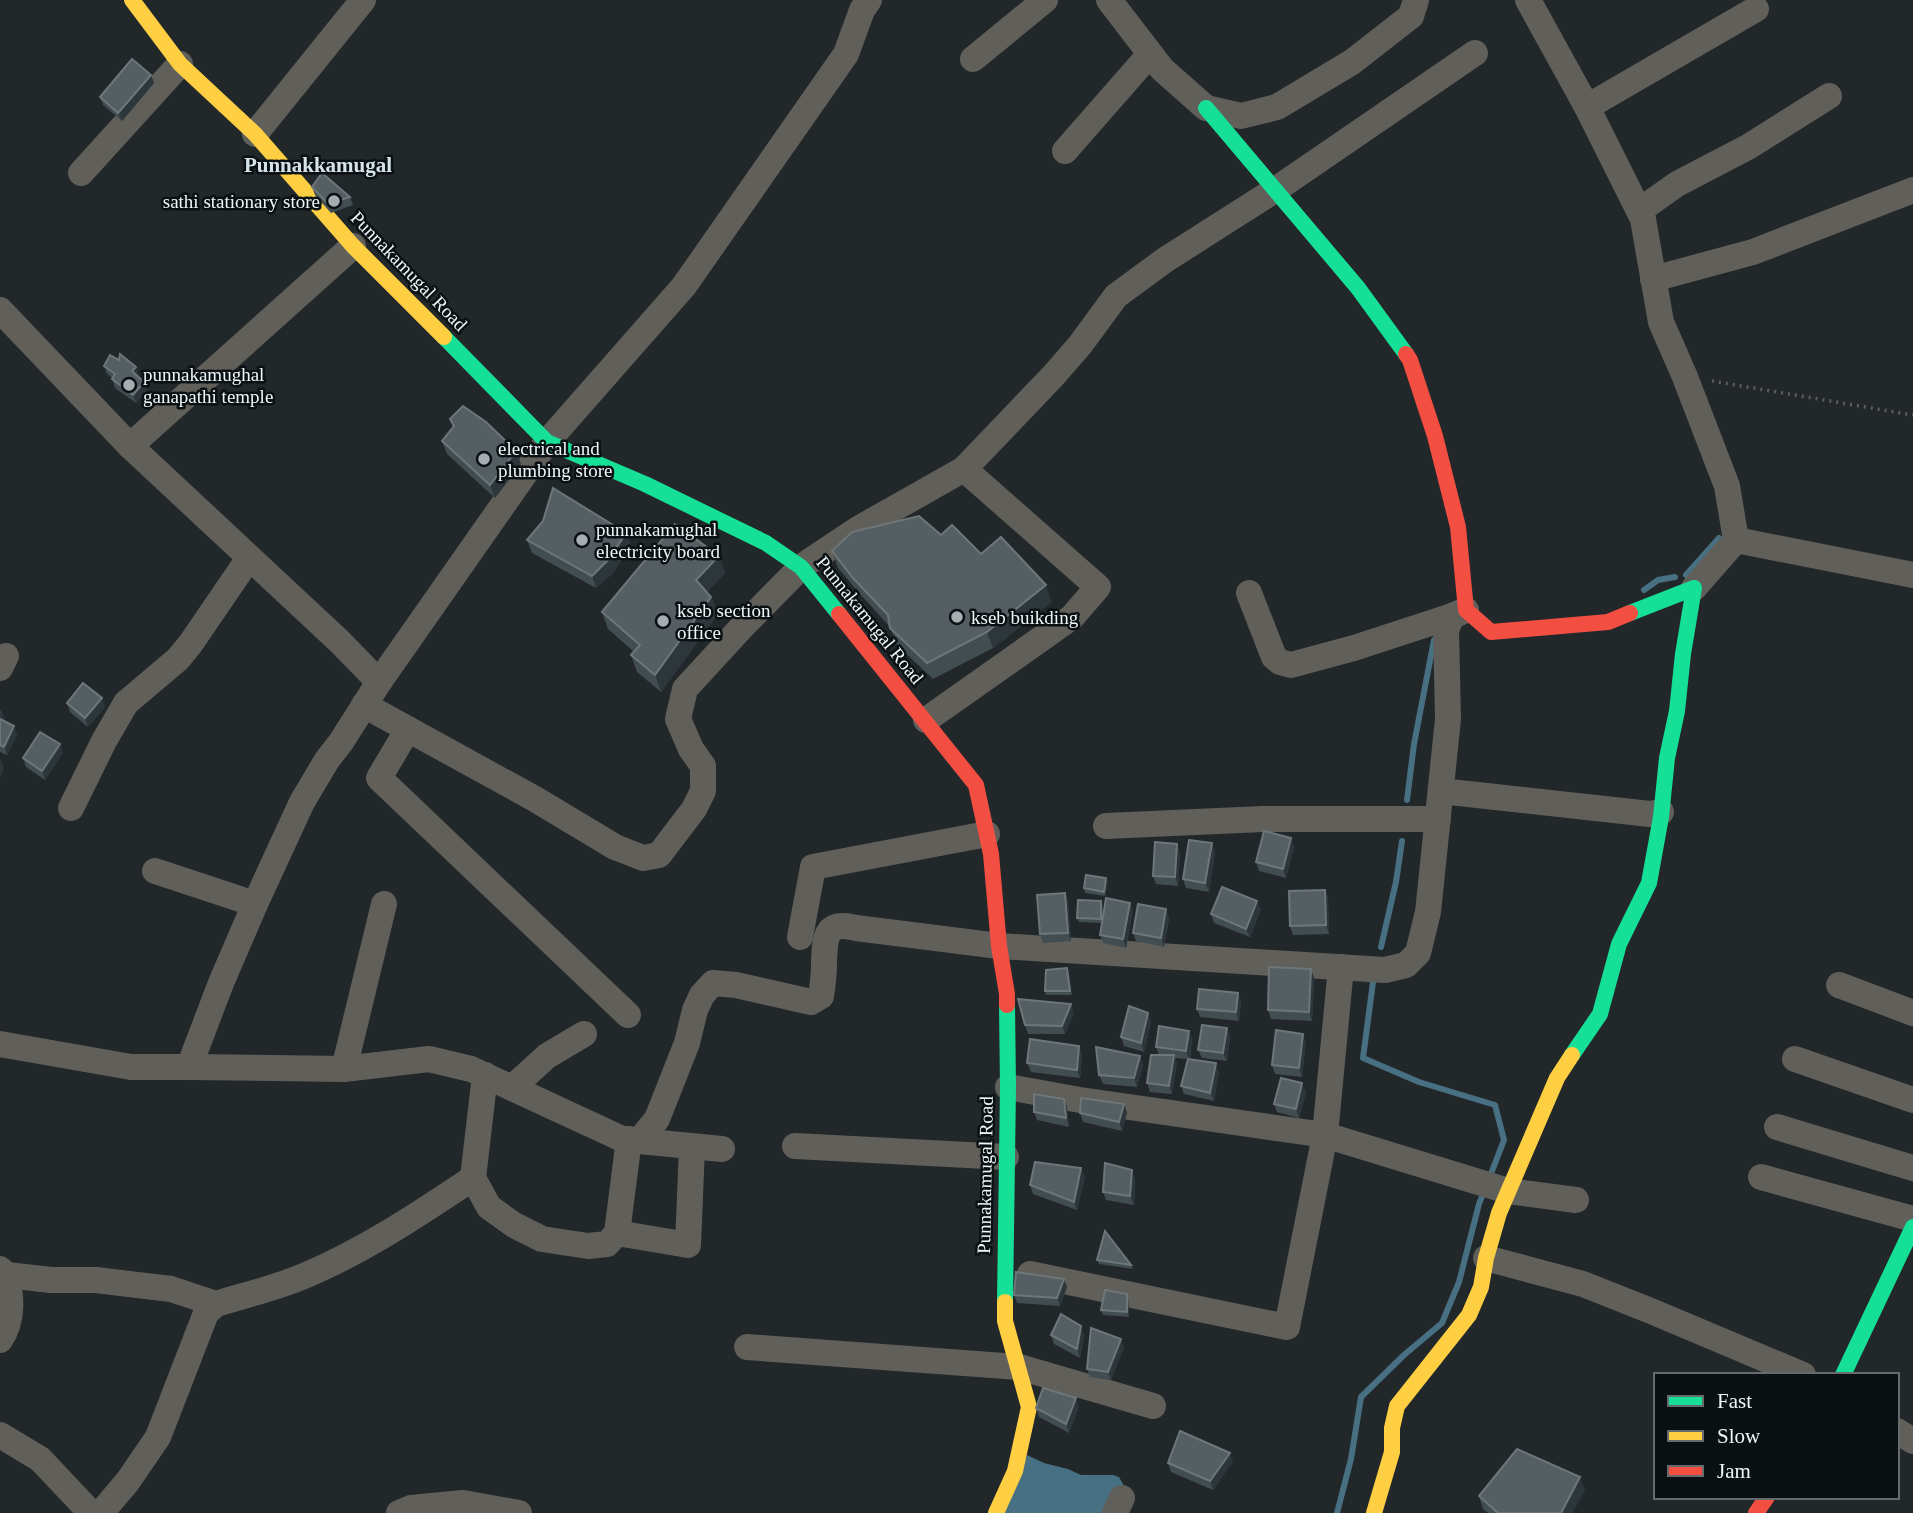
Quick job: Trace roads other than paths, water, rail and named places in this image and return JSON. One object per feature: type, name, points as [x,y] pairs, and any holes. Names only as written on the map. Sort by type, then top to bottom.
[{"type":"street","name":"Punnakamugal Road","points":[[131,0],[180,64],[255,134],[353,246],[547,442],[645,484],[766,543],[801,568],[976,785],[991,853],[999,946],[1007,994],[1005,1321],[1029,1407],[1015,1471],[996,1513]]},
{"type":"street","points":[[255,134],[363,0]]},
{"type":"street","points":[[190,1067],[221,983],[255,904],[302,802],[327,760],[547,442],[684,286],[846,54],[862,10],[869,0]]},
{"type":"street","points":[[973,60],[1045,0]]},
{"type":"street","points":[[485,1075],[473,1178],[489,1207],[542,1239],[588,1246],[607,1244],[617,1233],[634,1140],[657,1119],[687,1043],[695,1010],[702,995],[713,984],[736,985],[811,1002],[821,996],[825,938],[833,928],[842,925],[999,946],[1385,970],[1406,965],[1418,953],[1428,912],[1448,719],[1446,629],[1459,613],[1458,527],[1435,436],[1410,360],[1358,288],[1206,108],[1162,69],[1109,0]]},
{"type":"street","points":[[1206,108],[1241,116],[1277,107],[1352,62],[1411,16],[1416,0]]},
{"type":"street","points":[[1529,1],[1587,107],[1643,219],[1661,323],[1727,486],[1736,540]]},
{"type":"street","points":[[1587,107],[1756,9]]},
{"type":"street","points":[[365,705],[535,799],[615,847],[643,858],[659,855],[694,809],[703,790],[703,766],[691,749],[678,719],[685,689],[801,568],[858,529],[964,469],[1053,376],[1116,296],[1165,260],[1275,190],[1475,53]]},
{"type":"street","points":[[1065,151],[1150,54]]},
{"type":"street","points":[[81,173],[180,64]]},
{"type":"street","points":[[1639,211],[1677,184],[1748,147],[1829,96]]},
{"type":"street","points":[[1653,279],[1753,252],[1913,190]]},
{"type":"street","points":[[130,446],[353,246]]},
{"type":"street","points":[[0,310],[130,446],[379,682]]},
{"type":"street","points":[[926,720],[1072,617],[1098,587],[964,469]]},
{"type":"street","points":[[1736,540],[1913,575]]},
{"type":"street","points":[[1249,593],[1274,657],[1280,663],[1291,665],[1354,648],[1459,613],[1491,632],[1608,622],[1694,588],[1736,540]]},
{"type":"street","points":[[71,808],[126,703],[178,659],[249,558]]},
{"type":"street","points":[[1374,1513],[1392,1452],[1392,1428],[1397,1406],[1469,1315],[1481,1287],[1486,1258],[1508,1191],[1557,1078],[1600,1014],[1619,944],[1649,883],[1694,588]]},
{"type":"street","points":[[408,729],[379,778],[628,1014]]},
{"type":"street","points":[[1441,791],[1650,814],[1661,812]]},
{"type":"street","points":[[1106,827],[1263,819],[1438,819]]},
{"type":"street","points":[[800,937],[813,867],[987,834]]},
{"type":"street","points":[[155,872],[255,904]]},
{"type":"street","points":[[344,1069],[384,904]]},
{"type":"street","points":[[1004,1269],[1287,1326],[1325,1135],[1341,967]]},
{"type":"street","points":[[1839,985],[1913,1013]]},
{"type":"street","points":[[512,1088],[547,1056],[584,1034]]},
{"type":"street","points":[[0,1044],[131,1067],[344,1069],[429,1059],[471,1069],[620,1138],[722,1149]]},
{"type":"street","points":[[1795,1059],[1913,1100]]},
{"type":"street","points":[[1008,1087],[1325,1135],[1508,1191],[1576,1200]]},
{"type":"street","points":[[1777,1127],[1913,1168]]},
{"type":"street","points":[[795,1146],[1006,1157]]},
{"type":"street","points":[[617,1233],[688,1245],[692,1147]]},
{"type":"street","points":[[1761,1177],[1913,1219]]},
{"type":"street","points":[[101,1513],[128,1481],[158,1437],[206,1313],[216,1304],[302,1277],[337,1260],[386,1234],[473,1178]]},
{"type":"street","points":[[1844,1373],[1913,1227]]},
{"type":"street","points":[[1486,1258],[1583,1284],[1798,1373]]},
{"type":"street","points":[[0,1340],[6,1331],[12,1303],[4,1272],[51,1280],[96,1280],[171,1289],[216,1304]]},
{"type":"street","points":[[747,1347],[1019,1367],[1153,1406]]},
{"type":"street","points":[[0,1435],[40,1459],[91,1513]]},
{"type":"street","points":[[399,1513],[411,1508],[463,1503],[519,1513]]},
{"type":"water","points":[[1027,1455],[1081,1475],[1113,1475],[1119,1477],[1124,1486],[1107,1513],[1004,1513]]},
{"type":"waterway","points":[[1686,575],[1719,538]]},
{"type":"waterway","points":[[1644,590],[1658,580],[1675,577]]},
{"type":"waterway","points":[[1407,800],[1414,744],[1434,640]]},
{"type":"waterway","points":[[1381,947],[1402,841]]},
{"type":"waterway","points":[[1373,982],[1363,1058],[1419,1082],[1495,1105],[1504,1140],[1489,1179]]},
{"type":"waterway","points":[[1337,1513],[1351,1459],[1361,1397],[1442,1323],[1459,1282],[1485,1189]]},
{"type":"place","name":"sathi stationary store","points":[[334,201]]},
{"type":"place","name":"punnakamughal ganapathi temple","points":[[129,385]]},
{"type":"place","name":"electrical and plumbing store","points":[[484,459]]},
{"type":"place","name":"punnakamughal electricity board","points":[[582,540]]},
{"type":"place","name":"kseb buikding","points":[[957,617]]},
{"type":"place","name":"kseb section office","points":[[663,621]]},
{"type":"district","name":"Punnakkamugal","points":[[318,165]]}]
